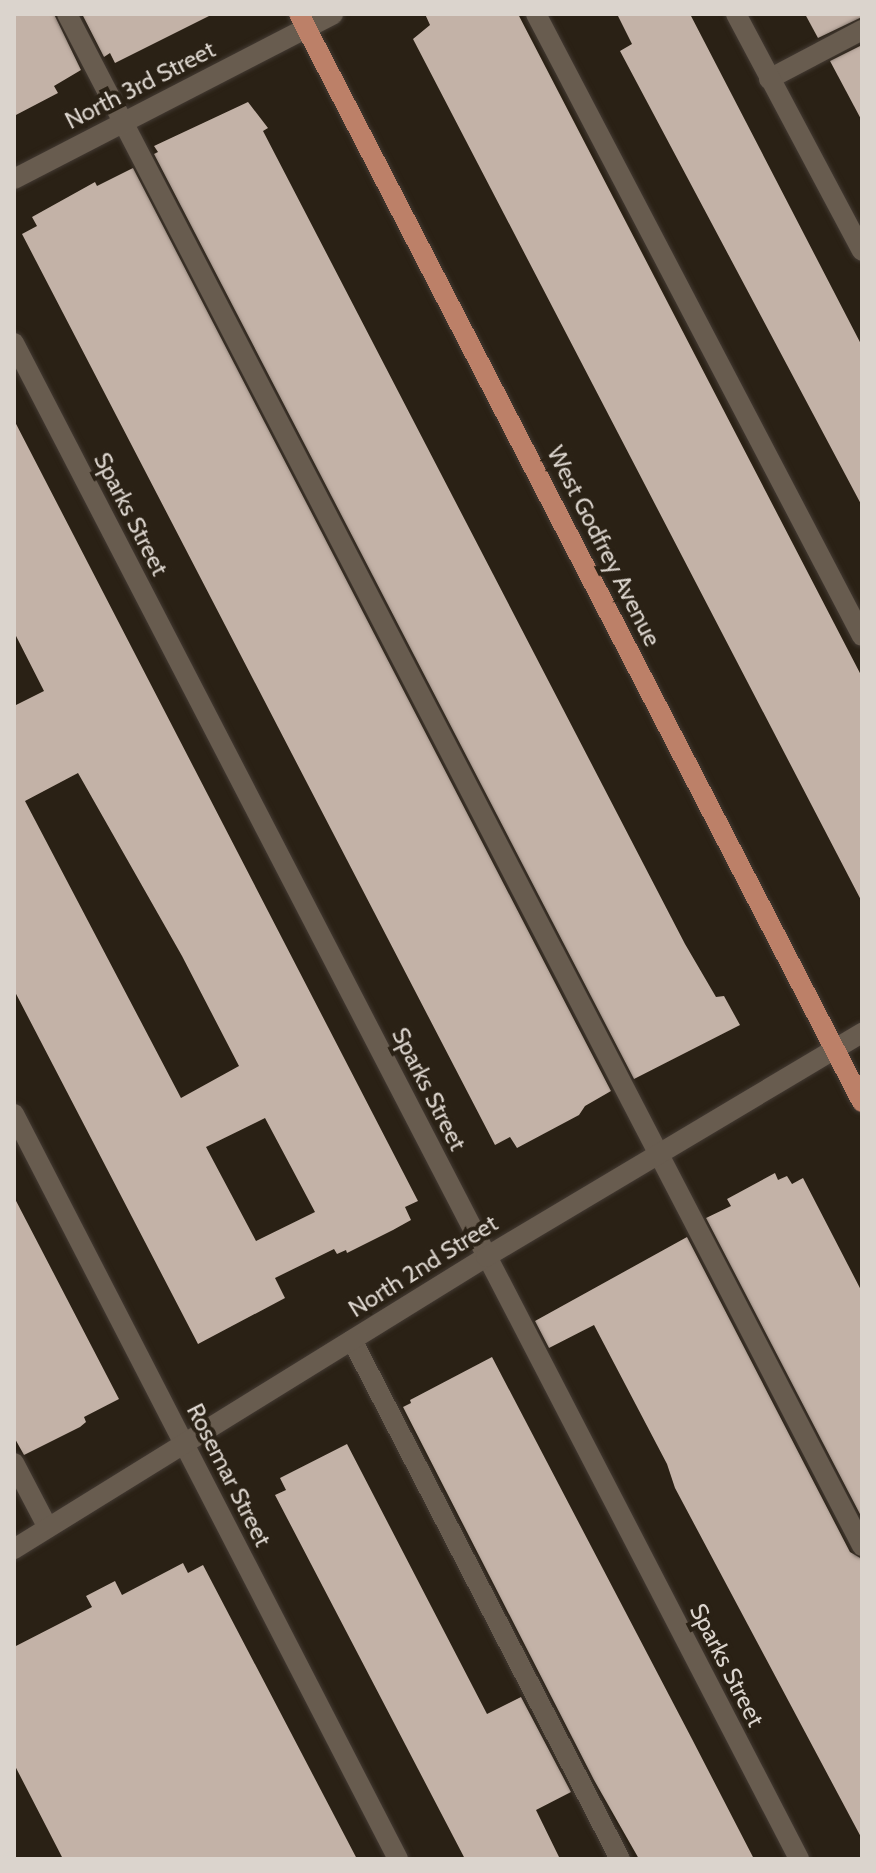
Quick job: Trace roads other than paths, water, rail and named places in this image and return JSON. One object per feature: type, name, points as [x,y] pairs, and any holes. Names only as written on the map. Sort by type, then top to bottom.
[{"type":"main road","name":"West Godfrey Avenue","points":[[302,21],[862,1102]]},
{"type":"street","points":[[67,14],[862,1546]]},
{"type":"street","name":"North 3rd Street","points":[[14,179],[123,123],[302,21],[333,14]]},
{"type":"street","points":[[536,14],[862,636]]},
{"type":"street","points":[[736,14],[862,251]]},
{"type":"street","points":[[769,79],[862,30]]},
{"type":"street","name":"Sparks Street","points":[[14,343],[799,1859]]},
{"type":"street","name":"North 2nd Street","points":[[14,1549],[486,1257],[862,1033]]},
{"type":"street","name":"Rosemar Street","points":[[14,1114],[398,1859]]},
{"type":"street","points":[[352,1340],[620,1859]]},
{"type":"street","points":[[14,1463],[48,1528]]}]
